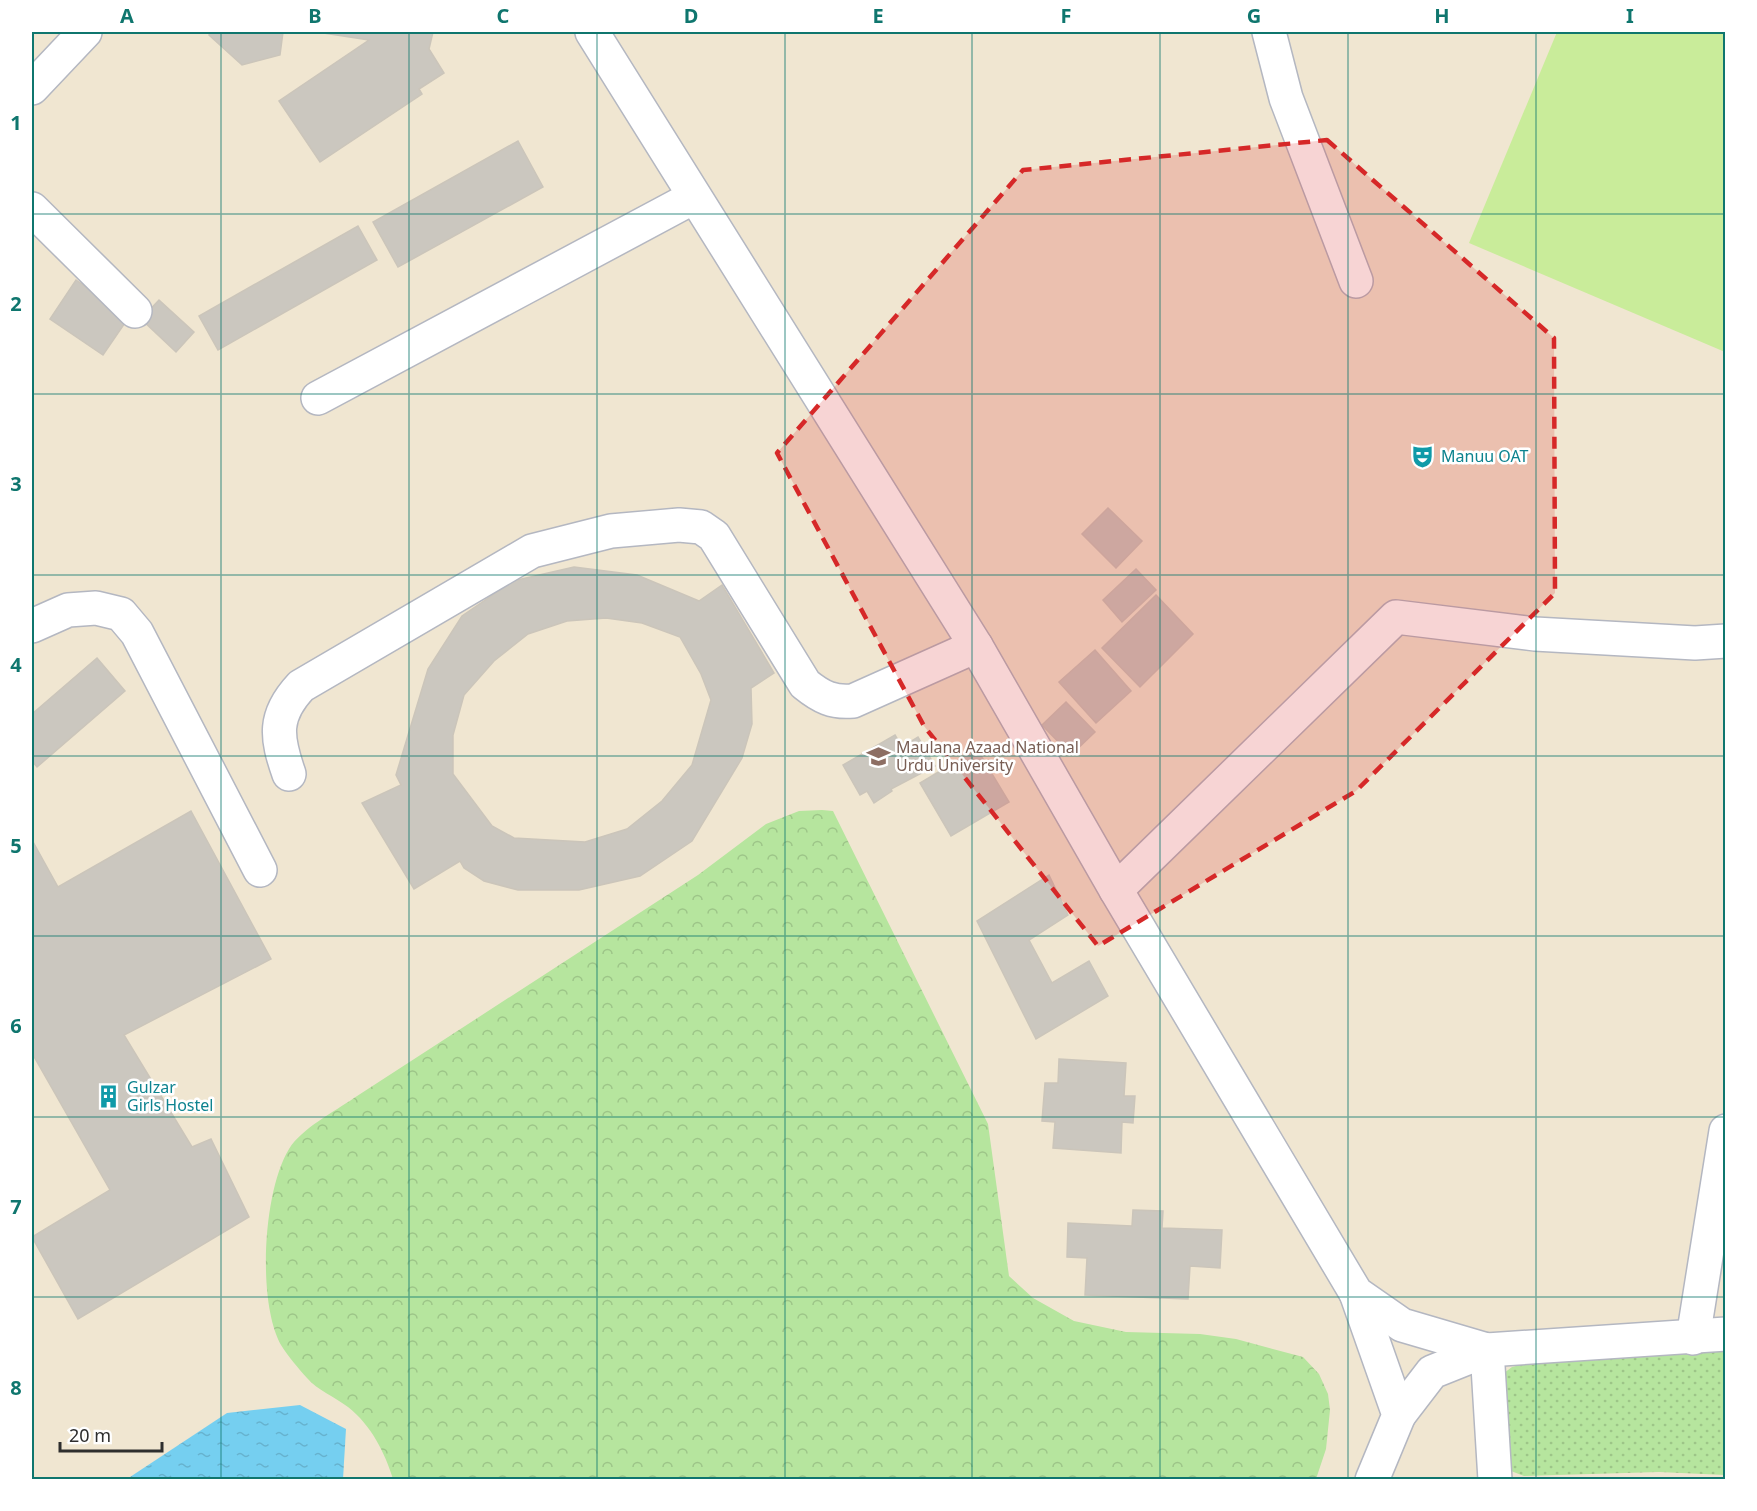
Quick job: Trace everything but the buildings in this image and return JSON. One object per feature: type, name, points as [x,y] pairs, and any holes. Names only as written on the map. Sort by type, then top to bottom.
[{"type":"lane","points":[[32,88],[86,32]]},
{"type":"lane","points":[[592,32],[976,646],[1116,890],[1356,1293],[1399,1415]]},
{"type":"lane","points":[[1269,32],[1286,98],[1356,281]]},
{"type":"lane","points":[[318,398],[694,197]]},
{"type":"lane","points":[[32,209],[135,311]]},
{"type":"lane","points":[[289,774],[278,743],[280,724],[287,702],[301,686],[532,551],[611,531],[679,525],[701,527],[714,536],[805,684],[822,698],[842,702],[854,701],[976,646]]},
{"type":"lane","points":[[32,626],[68,610],[96,608],[121,614],[137,633],[260,870]]},
{"type":"lane","points":[[1116,890],[1396,617],[1535,634],[1710,642],[1725,664]]},
{"type":"lane","points":[[1693,1338],[1725,1131]]},
{"type":"lane","points":[[1356,1293],[1402,1325],[1487,1350]]},
{"type":"lane","points":[[1372,1479],[1399,1415],[1432,1372],[1487,1350],[1693,1338],[1725,1334]]},
{"type":"lane","points":[[1487,1350],[1495,1479]]},
{"type":"highlighted area","points":[[1327,140],[1554,338],[1555,593],[1356,791],[1098,946],[924,726],[777,453],[1023,170]]},
{"type":"shaded area","name":"Maulana Azaad National Urdu University","points":[[32,32],[1725,32],[1725,1479],[32,1479]]},
{"type":"green space","points":[[1557,32],[1725,32],[1725,352],[1469,243]]},
{"type":"green space","points":[[799,811],[833,811],[988,1124],[1009,1276],[1033,1298],[1074,1321],[1126,1332],[1200,1334],[1236,1339],[1303,1357],[1319,1374],[1328,1394],[1330,1410],[1326,1449],[1316,1479],[393,1479],[386,1459],[364,1422],[348,1407],[311,1382],[281,1345],[273,1326],[268,1302],[266,1247],[273,1191],[280,1168],[289,1149],[302,1134],[698,875],[766,824]]},
{"type":"green space","points":[[1725,1350],[1725,1475],[1659,1472],[1524,1476],[1511,1471],[1507,1461],[1504,1373],[1512,1367],[1528,1363]]},
{"type":"water","points":[[300,1405],[346,1429],[343,1479],[127,1479],[227,1413]]},
{"type":"place","name":"Manuu OAT","points":[[1423,456]]},
{"type":"place","name":"Maulana Azaad National Urdu University","points":[[878,756]]},
{"type":"place","name":"Gulzar Girls Hostel","points":[[109,1096]]}]
